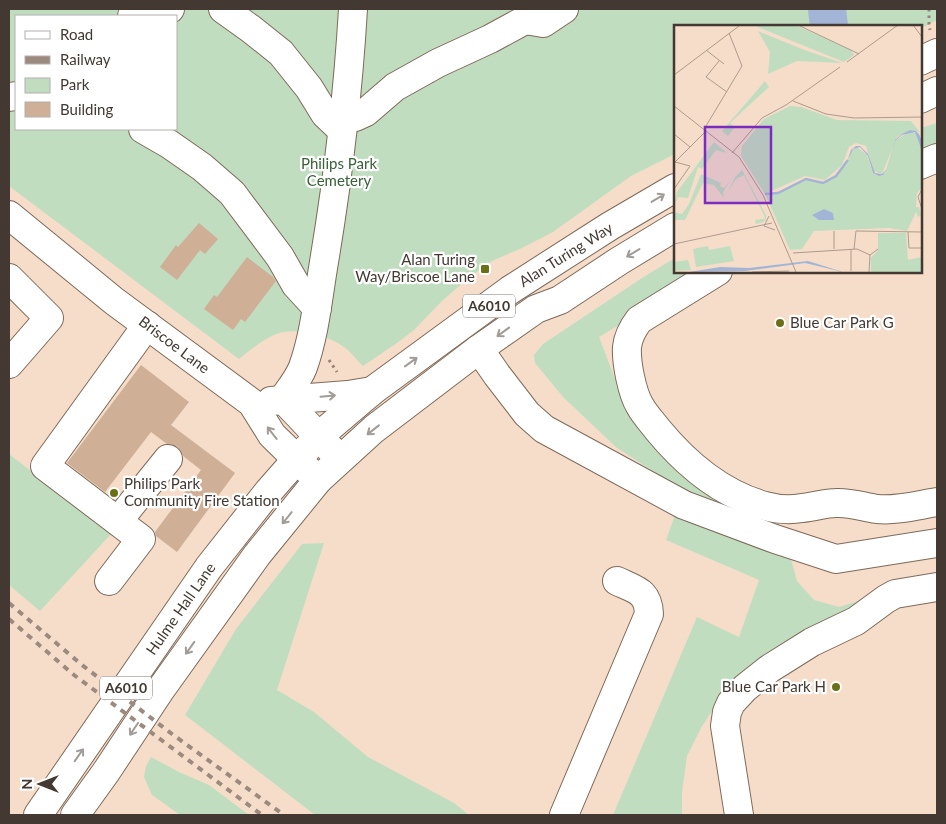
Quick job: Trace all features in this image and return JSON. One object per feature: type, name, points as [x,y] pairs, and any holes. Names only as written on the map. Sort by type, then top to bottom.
[{"type":"main road","points":[[135,15],[152,10],[170,9]]},
{"type":"main road","points":[[218,9],[251,29],[281,53],[309,88],[325,114],[344,123]]},
{"type":"main road","points":[[283,399],[302,369],[313,334],[330,230],[344,123],[353,9]]},
{"type":"main road","points":[[344,123],[366,112],[395,87],[438,63],[490,39],[522,15],[543,23],[564,9]]},
{"type":"main road","points":[[921,62],[937,54]]},
{"type":"main road","points":[[921,99],[937,92]]},
{"type":"main road","points":[[145,130],[202,167],[232,193],[253,241],[280,257],[296,285],[317,308]]},
{"type":"main road","points":[[921,165],[937,158]]},
{"type":"main road","name":"Alan Turing Way","points":[[319,436],[372,391],[510,290],[610,226],[674,189]]},
{"type":"main road","name":"Briscoe Lane","points":[[14,228],[252,403]]},
{"type":"main road","name":"Alan Turing Way","points":[[340,459],[374,429],[479,349],[536,309],[560,300],[674,228]]},
{"type":"main road","points":[[716,272],[639,320],[632,330],[627,346],[631,382],[639,405],[673,448],[695,468],[721,486],[743,498],[766,506],[801,508],[837,502],[877,509],[893,509],[937,502]]},
{"type":"main road","points":[[9,278],[49,318],[9,364]]},
{"type":"main road","points":[[109,581],[141,539],[45,466],[147,325]]},
{"type":"main road","points":[[479,349],[527,414],[544,429],[684,505],[775,539],[836,559],[937,542]]},
{"type":"main road","points":[[318,480],[272,435],[252,403],[372,391]]},
{"type":"main road","points":[[283,399],[340,459]]},
{"type":"main road","name":"Hulme Hall Lane","points":[[43,813],[60,783],[209,567],[297,458],[319,436]]},
{"type":"main road","points":[[118,522],[168,459]]},
{"type":"main road","name":"Hulme Hall Lane","points":[[84,811],[161,689],[257,555],[318,480],[340,459]]},
{"type":"main road","points":[[564,815],[650,614],[649,604],[642,593],[617,581]]},
{"type":"main road","points":[[739,815],[725,726],[727,712],[731,704],[745,688],[769,669],[812,642],[856,621],[886,599],[895,594],[937,587]]},
{"type":"main road","points":[[60,783],[84,811]]},
{"type":"green space","name":"Philips Park Cemetery","points":[[9,9],[809,9],[815,25],[674,25],[674,154],[631,176],[553,232],[492,261],[467,279],[441,302],[414,330],[363,366],[344,347],[329,339],[310,333],[291,331],[274,335],[239,359],[9,186]]},
{"type":"green space","points":[[833,9],[937,9],[937,20],[921,28],[921,25],[835,25]]},
{"type":"green space","points":[[937,123],[937,151],[921,157],[921,128]]},
{"type":"green space","points":[[674,259],[674,272],[708,272],[599,337],[619,389],[651,438],[782,515],[779,525],[742,519],[684,491],[617,448],[563,397],[535,363],[534,355],[543,344]]},
{"type":"green space","points":[[9,454],[112,533],[40,611],[9,585]]},
{"type":"green space","points":[[676,512],[791,559],[797,581],[814,600],[839,607],[884,589],[717,703],[701,728],[687,756],[682,792],[682,815],[613,815],[697,617],[739,637],[759,580],[666,540]]},
{"type":"green space","points":[[324,543],[277,690],[314,712],[368,757],[454,803],[469,815],[315,815],[185,715],[236,629],[302,544]]},
{"type":"green space","points":[[151,757],[209,785],[249,815],[180,815],[152,795],[144,777],[146,766]]},
{"type":"building","points":[[199,223],[218,239],[205,254],[200,250],[177,280],[160,267],[176,245],[178,247]]},
{"type":"building","points":[[247,257],[276,281],[245,322],[241,319],[233,330],[204,309],[214,295],[217,297]]},
{"type":"building","points":[[141,365],[189,402],[171,425],[235,473],[177,552],[156,536],[155,532],[201,470],[183,456],[178,447],[167,444],[151,432],[105,492],[67,463]]},
{"type":"waterway","points":[[827,9],[829,25]]},
{"type":"railway","points":[[9,603],[82,665],[172,734],[284,815]]},
{"type":"railway","points":[[9,619],[74,675],[262,815]]},
{"type":"place","name":"Alan Turing Way/Briscoe Lane","points":[[485,269]]},
{"type":"place","name":"Blue Car Park G","points":[[780,323]]},
{"type":"place","name":"Philips Park Community Fire Station","points":[[114,493]]},
{"type":"place","name":"Blue Car Park H","points":[[836,687]]}]
